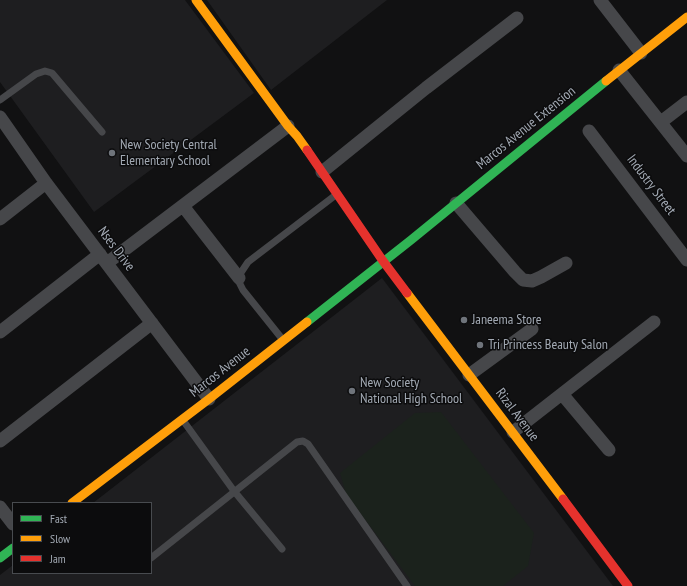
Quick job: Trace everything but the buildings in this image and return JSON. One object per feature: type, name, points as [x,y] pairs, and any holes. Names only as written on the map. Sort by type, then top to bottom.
[{"type":"street","name":"Rizal Avenue","points":[[196,0],[288,126],[297,136],[383,261],[628,586]]},
{"type":"street","points":[[600,0],[641,53]]},
{"type":"street","name":"Marcos Avenue Extension","points":[[383,261],[619,70],[687,17]]},
{"type":"street","points":[[322,172],[426,88],[517,18]]},
{"type":"street","points":[[619,70],[687,156]]},
{"type":"street","points":[[661,122],[687,102]]},
{"type":"street","name":"Nses Drive","points":[[0,117],[46,183],[209,399]]},
{"type":"street","points":[[0,332],[103,259],[183,206],[288,126]]},
{"type":"street","name":"Industry Street","points":[[589,131],[687,260]]},
{"type":"street","points":[[0,219],[46,183]]},
{"type":"street","points":[[456,203],[523,280],[532,281],[566,263]]},
{"type":"street","points":[[183,206],[239,278]]},
{"type":"street","name":"Marcos Avenue","points":[[73,502],[209,399],[383,261]]},
{"type":"street","points":[[513,432],[654,322]]},
{"type":"street","points":[[0,442],[152,324]]},
{"type":"street","points":[[469,375],[532,330]]},
{"type":"street","points":[[562,394],[608,450]]},
{"type":"street","points":[[0,507],[12,523]]},
{"type":"street","points":[[0,558],[12,549]]},
{"type":"lane","points":[[0,100],[36,74],[45,71],[52,73],[102,132]]},
{"type":"lane","points":[[283,341],[243,290],[239,282],[240,274],[248,262],[337,194]]},
{"type":"lane","points":[[182,419],[234,491],[282,549]]},
{"type":"lane","points":[[152,557],[297,442],[303,441],[308,444],[407,586]]},
{"type":"shaded area","name":"New Society Central Elementary School","points":[[0,0],[185,0],[254,93],[94,212],[0,82]]},
{"type":"shaded area","points":[[207,0],[387,0],[271,90]]},
{"type":"shaded area","name":"New Society National High School","points":[[382,278],[613,586],[0,586],[0,575],[12,566],[12,574],[152,574],[152,502],[94,502]]},
{"type":"shaded area","points":[[441,412],[534,533],[528,566],[503,586],[415,586],[346,494],[340,473],[415,413]]},
{"type":"traffic: fast","points":[[307,322],[411,240],[606,81]]},
{"type":"traffic: fast","points":[[0,558],[12,549]]},
{"type":"traffic: slow","points":[[196,0],[307,150]]},
{"type":"traffic: slow","points":[[606,81],[687,17]]},
{"type":"traffic: slow","points":[[407,293],[563,499]]},
{"type":"traffic: slow","points":[[73,502],[307,322]]},
{"type":"traffic: jam","points":[[307,150],[383,261],[407,293]]},
{"type":"traffic: jam","points":[[563,499],[628,586]]},
{"type":"place","name":"New Society Central Elementary School","points":[[112,153]]},
{"type":"place","name":"Janeema Store","points":[[464,320]]},
{"type":"place","name":"Tri Princess Beauty Salon","points":[[480,345]]},
{"type":"place","name":"New Society National High School","points":[[352,391]]}]
